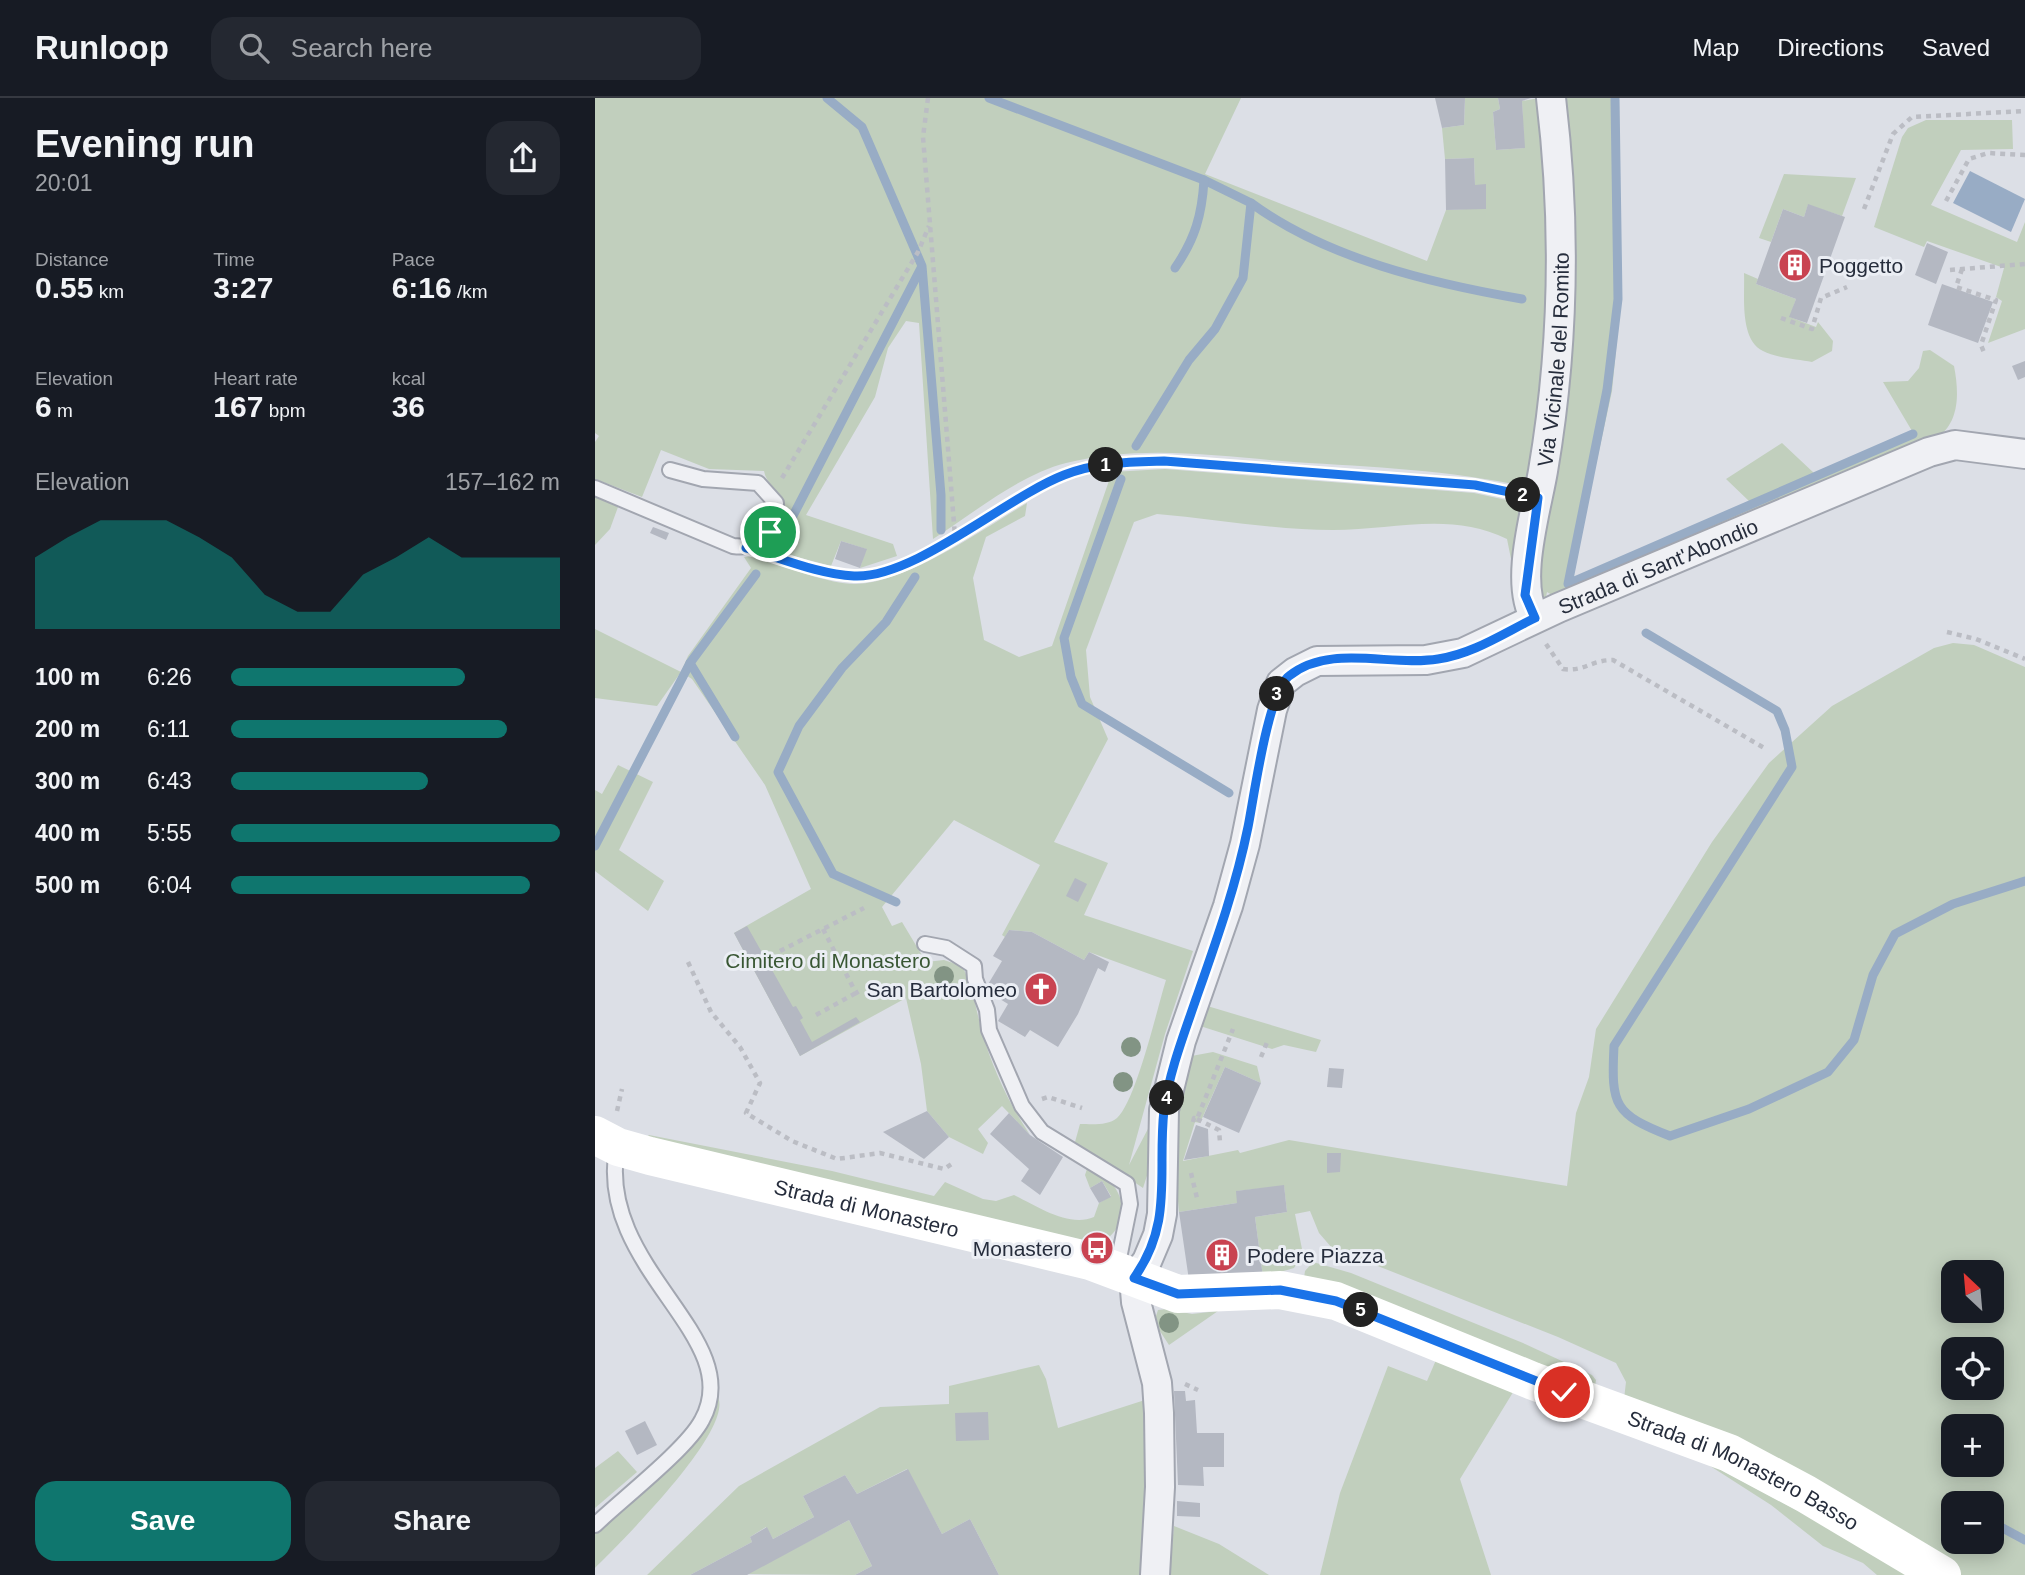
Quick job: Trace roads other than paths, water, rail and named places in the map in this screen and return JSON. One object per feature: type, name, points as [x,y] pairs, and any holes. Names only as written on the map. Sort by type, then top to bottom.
[{"type":"main road","name":"Strada di Monastero","points":[[606,1141],[1126,1274]]},
{"type":"main road","name":"Strada di Monastero Basso","points":[[1126,1274],[1178,1294],[1280,1290],[1336,1301],[1533,1381],[1729,1453],[1806,1494],[1942,1575]]},
{"type":"street","name":"Via Vicinale del Romito","points":[[1535,618],[1525,595],[1552,419],[1559,341],[1560,199],[1551,98]]},
{"type":"street","name":"Strada di Sant'Abondio","points":[[1126,1274],[1147,1261],[1158,1235],[1162,1214],[1164,1110],[1181,1041],[1228,906],[1245,844],[1272,710],[1281,683],[1295,671],[1317,661],[1447,658],[1478,647],[1535,618],[1929,452],[1955,445],[2025,454]]},
{"type":"street","points":[[1126,1274],[1157,1383],[1160,1487],[1155,1575]]},
{"type":"lane","points":[[595,488],[733,546],[746,548],[758,544],[770,532],[776,515],[771,495],[758,483],[703,479],[670,470]]},
{"type":"lane","points":[[925,944],[946,948],[974,966],[975,979],[987,1010],[989,1030],[1022,1106],[1042,1132],[1127,1184],[1130,1204],[1126,1274]]},
{"type":"lane","points":[[606,1141],[606,1209]]},
{"type":"lane","points":[[595,1525],[677,1449],[702,1420],[709,1399],[704,1369],[695,1349],[637,1273],[614,1236]]},
{"type":"water","points":[[1970,171],[2025,199],[2011,232],[1953,203]]},
{"type":"waterway","points":[[827,98],[862,127],[922,266],[941,495],[941,530]]},
{"type":"waterway","points":[[989,98],[1204,180],[1251,203],[1243,278],[1215,329],[1189,360],[1136,446]]},
{"type":"waterway","points":[[1615,98],[1618,299],[1607,390],[1568,584],[1913,434]]},
{"type":"waterway","points":[[1175,268],[1188,247],[1196,226],[1204,180]]},
{"type":"waterway","points":[[1251,203],[1281,223],[1346,254],[1416,276],[1522,299]]},
{"type":"waterway","points":[[781,539],[921,268]]},
{"type":"waterway","points":[[1121,479],[1064,638],[1071,677],[1082,704],[1229,793]]},
{"type":"waterway","points":[[595,846],[690,663],[756,574]]},
{"type":"waterway","points":[[896,902],[833,874],[778,772],[799,726],[842,668],[886,622],[915,577]]},
{"type":"waterway","points":[[1646,633],[1777,711],[1785,730],[1792,767],[1614,1046],[1616,1095],[1627,1114],[1637,1121],[1670,1136],[1749,1109],[1828,1072],[1854,1040],[1873,975],[1895,934],[1953,904],[2025,881]]},
{"type":"waterway","points":[[690,663],[735,737]]},
{"type":"waterway","points":[[2004,1529],[2025,1540]]},
{"type":"place","name":"Poggetto","points":[[1795,265]]},
{"type":"place","name":"San Bartolomeo","points":[[1041,989]]},
{"type":"place","name":"Monastero","points":[[1097,1248]]},
{"type":"place","name":"Podere Piazza","points":[[1222,1255]]},
{"type":"park label","name":"Cimitero di Monastero","points":[[828,960]]}]
